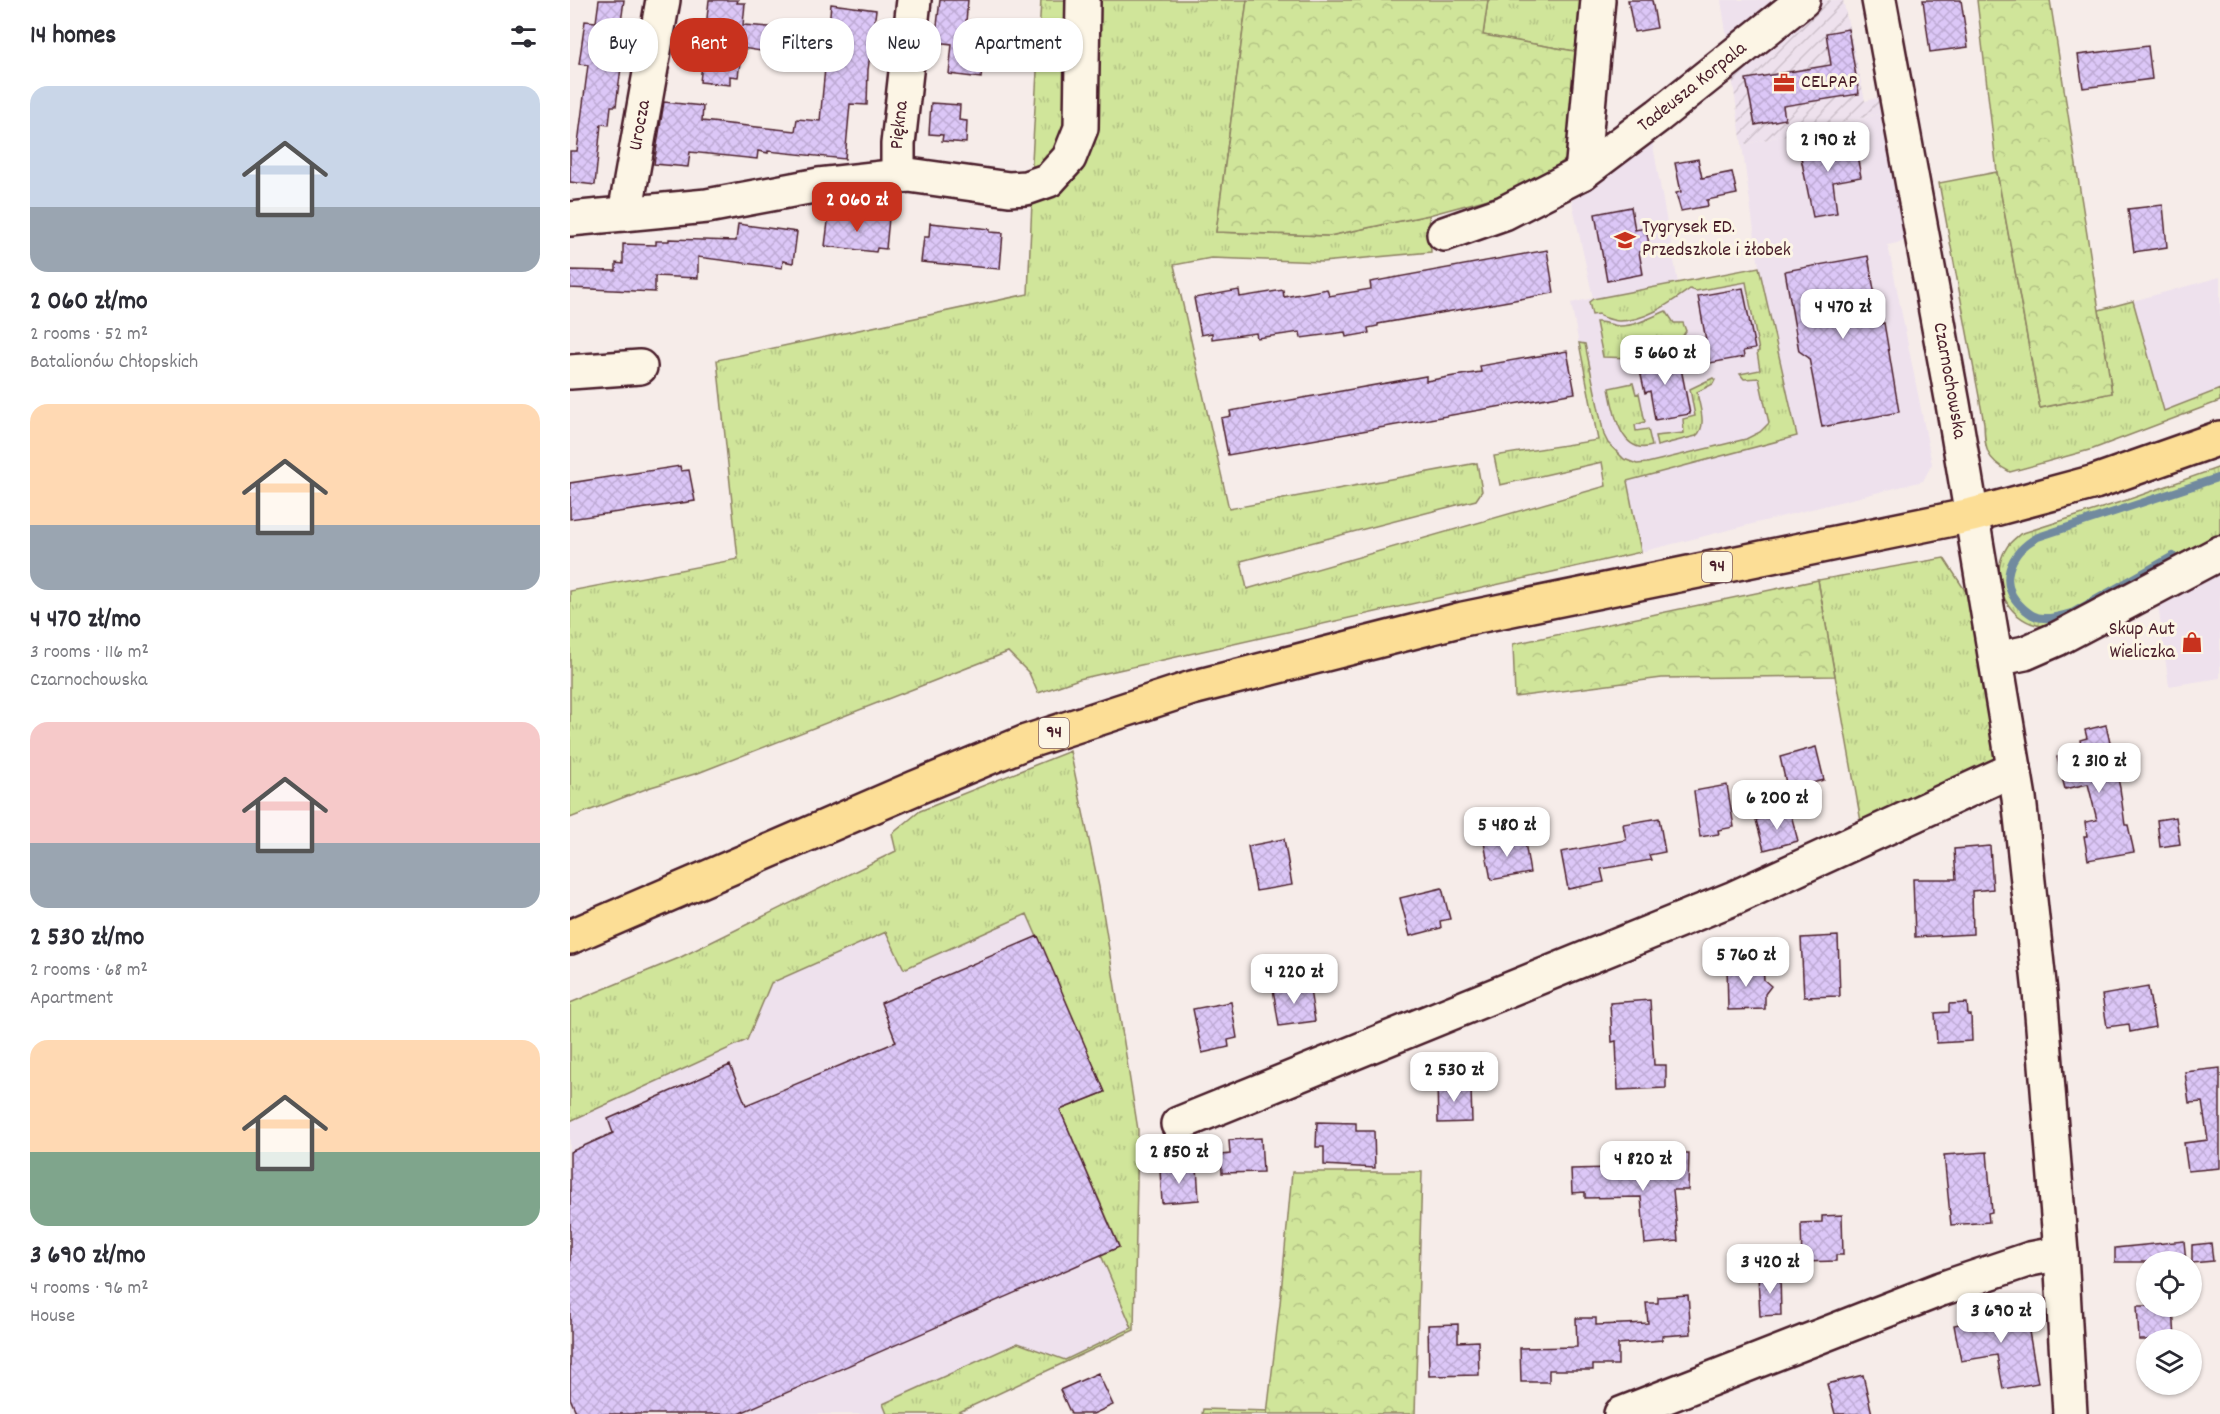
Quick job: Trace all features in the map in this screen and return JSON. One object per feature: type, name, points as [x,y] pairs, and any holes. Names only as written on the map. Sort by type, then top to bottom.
[{"type":"main road","name":"94","points":[[570,937],[1026,742],[1192,688],[1463,619],[1972,515],[2095,482],[2220,438]]},
{"type":"street","name":"Urocza","points":[[625,214],[663,0]]},
{"type":"street","name":"Piękna","points":[[898,177],[898,144],[914,0]]},
{"type":"street","points":[[570,219],[707,206],[819,185],[909,175],[1009,189],[1026,188],[1049,180],[1070,158],[1081,128],[1083,0]]},
{"type":"street","points":[[1582,173],[1598,0]]},
{"type":"street","name":"Tadeusza Korpala","points":[[1444,234],[1504,213],[1582,173],[1803,0]]},
{"type":"street","name":"Czarnochowska","points":[[1879,0],[1922,229],[2014,769],[2041,1002],[2061,1253],[2070,1414]]},
{"type":"street","points":[[570,372],[640,367]]},
{"type":"street","points":[[1996,658],[2025,653],[2057,639],[2220,553]]},
{"type":"street","points":[[1179,1124],[1734,898],[2014,769]]},
{"type":"street","points":[[1622,1414],[1941,1289],[2030,1259],[2061,1253]]},
{"type":"shaded area","points":[[1721,0],[1781,0],[1728,45]]},
{"type":"shaded area","points":[[1814,0],[1843,0],[1865,101],[1880,97],[1883,113],[1742,145],[1731,70]]},
{"type":"shaded area","points":[[1883,113],[1906,241],[1888,245],[1932,464],[1923,481],[1641,552],[1627,481],[1606,486],[1571,303],[1593,298],[1571,197],[1651,135],[1678,283],[1759,267],[1742,145]]},
{"type":"shaded area","points":[[2220,277],[2220,389],[2164,411],[2133,301]]},
{"type":"shaded area","name":"Skup Aut Wieliczka","points":[[2220,574],[2220,678],[2169,686],[2158,605]]},
{"type":"shaded area","points":[[1084,822],[1099,887],[1138,1130],[1134,1330],[955,1414],[570,1414],[570,1116],[716,983]]},
{"type":"green space","points":[[1041,0],[1247,0],[1216,232],[1329,236],[1429,215],[1431,252],[1322,262],[1211,258],[1174,265],[1229,509],[1477,463],[1482,491],[1476,500],[1241,561],[1247,589],[1606,486],[1602,462],[1500,485],[1494,456],[1598,440],[1579,343],[1585,344],[1604,435],[1608,443],[1624,459],[1637,464],[1647,463],[1746,439],[1760,432],[1769,423],[1759,378],[1744,379],[1740,374],[1760,370],[1757,352],[1759,351],[1746,282],[1696,291],[1690,289],[1648,315],[1629,320],[1617,321],[1599,314],[1592,315],[1589,302],[1593,299],[1759,267],[1797,436],[1627,481],[1641,552],[1079,679],[1038,693],[1029,673],[1008,652],[698,773],[651,787],[570,818],[570,591],[738,559],[717,360],[1028,294],[1037,72],[1083,72],[1083,18],[1040,18]]},
{"type":"green space","points":[[1247,0],[1488,0],[1483,35],[1586,53],[1571,155],[1529,188],[1429,215],[1329,236],[1216,232]]},
{"type":"green space","points":[[1488,0],[1592,0],[1586,53],[1483,35]]},
{"type":"green space","points":[[1977,0],[2050,0],[2112,393],[2040,408],[1997,172]]},
{"type":"green space","points":[[1997,172],[2040,408],[2112,393],[2099,310],[2133,301],[2164,411],[2220,389],[2220,401],[2093,449],[2010,472],[1991,458],[1986,447],[1984,423],[1939,183]]},
{"type":"green space","points":[[1666,311],[1674,323],[1683,323],[1686,331],[1673,351],[1633,358],[1603,357],[1596,322],[1626,326]]},
{"type":"green space","points":[[1713,378],[1715,380],[1713,384],[1697,392],[1702,416],[1700,432],[1696,436],[1657,446],[1655,436],[1684,433],[1683,419],[1695,416],[1690,389]]},
{"type":"green space","points":[[1633,383],[1636,394],[1639,393],[1645,422],[1635,425],[1636,431],[1648,429],[1652,446],[1641,447],[1632,444],[1625,438],[1616,418],[1609,388]]},
{"type":"green space","points":[[2220,467],[2220,537],[2049,626],[2035,625],[2023,619],[2005,600],[2000,587],[2001,560],[2008,545],[2020,534]]},
{"type":"green space","points":[[1944,558],[1970,598],[2000,767],[1863,833],[1818,580]]},
{"type":"green space","points":[[1818,580],[1835,676],[1662,678],[1515,697],[1513,644]]},
{"type":"green space","points":[[1070,751],[1099,887],[1138,1130],[1134,1330],[955,1414],[887,1414],[883,1404],[1018,1343],[1065,1360],[1132,1328],[1101,1255],[1119,1246],[1060,1110],[1105,1092],[1027,914],[904,969],[886,932],[771,983],[747,1040],[570,1121],[570,1003],[679,958],[896,851],[892,834],[920,811]]},
{"type":"green space","points":[[1292,1172],[1422,1172],[1415,1414],[1267,1414]]},
{"type":"green space","points":[[1203,1409],[1268,1411],[1267,1414],[1202,1414]]},
{"type":"building","points":[[599,0],[624,0],[622,18],[597,18]]},
{"type":"building","points":[[709,0],[738,0],[737,3],[745,3],[744,18],[707,18]]},
{"type":"building","points":[[940,0],[968,0],[966,18],[953,18],[953,72],[982,72],[981,78],[949,74],[952,44],[941,43],[941,18],[938,18]]},
{"type":"building","points":[[1628,0],[1652,0],[1657,28],[1634,32]]},
{"type":"building","points":[[1923,0],[1961,0],[1968,47],[1930,52]]},
{"type":"building","points":[[831,4],[876,10],[875,18],[866,18],[867,105],[850,104],[845,159],[768,151],[768,153],[758,151],[757,159],[690,152],[688,167],[654,164],[664,102],[703,106],[702,121],[795,131],[797,119],[820,121],[825,72],[854,72],[854,18],[830,18]]},
{"type":"building","points":[[585,21],[588,21],[588,65],[579,64]]},
{"type":"building","points":[[748,25],[760,26],[760,51],[748,49]]},
{"type":"building","points":[[1848,29],[1859,94],[1783,106],[1785,119],[1755,125],[1746,79],[1831,65],[1826,33]]},
{"type":"building","points":[[2148,46],[2152,79],[2083,88],[2078,55]]},
{"type":"building","points":[[588,65],[588,72],[620,72],[616,106],[611,106],[609,125],[601,124],[595,185],[570,182],[570,151],[577,151]]},
{"type":"building","points":[[701,72],[739,72],[738,77],[730,76],[730,85],[700,82]]},
{"type":"building","points":[[931,103],[960,105],[959,120],[967,121],[966,143],[942,141],[943,135],[929,134]]},
{"type":"building","points":[[1854,139],[1861,177],[1833,182],[1837,213],[1813,217],[1799,148]]},
{"type":"building","points":[[1698,159],[1702,178],[1732,172],[1737,194],[1707,200],[1708,206],[1681,211],[1676,193],[1681,192],[1675,163]]},
{"type":"building","points":[[2163,205],[2167,247],[2134,252],[2128,209]]},
{"type":"building","points":[[1631,207],[1635,230],[1646,228],[1650,250],[1639,252],[1643,274],[1607,281],[1595,214]]},
{"type":"building","points":[[829,214],[889,218],[886,249],[877,248],[876,252],[825,246]]},
{"type":"building","points":[[930,223],[990,229],[990,232],[1003,233],[1000,269],[921,262],[924,237],[929,237]]},
{"type":"building","points":[[738,224],[797,232],[793,263],[783,261],[782,268],[698,257],[698,278],[655,276],[655,292],[570,288],[570,270],[616,271],[616,263],[623,264],[623,244],[656,245],[656,241],[669,241],[669,239],[736,241]]},
{"type":"building","points":[[1547,250],[1554,293],[1378,324],[1378,326],[1368,328],[1369,333],[1346,337],[1345,332],[1301,338],[1300,332],[1257,338],[1256,333],[1212,339],[1212,333],[1201,335],[1194,298],[1239,290],[1240,297],[1283,290],[1284,297],[1327,289],[1329,296],[1371,289],[1370,282]]},
{"type":"building","points":[[1868,256],[1880,324],[1884,323],[1899,412],[1822,427],[1809,358],[1799,351],[1785,271]]},
{"type":"building","points":[[1743,288],[1755,349],[1743,351],[1744,357],[1710,363],[1698,296]]},
{"type":"building","points":[[1567,351],[1575,393],[1228,455],[1221,418],[1231,416],[1230,411],[1426,376],[1426,381],[1481,372],[1480,366]]},
{"type":"building","points":[[1678,353],[1690,414],[1655,420],[1650,391],[1645,393],[1638,362]]},
{"type":"building","points":[[680,466],[681,471],[689,470],[695,501],[570,519],[570,483]]},
{"type":"building","points":[[2106,725],[2120,788],[2125,825],[2128,825],[2134,852],[2088,860],[2084,836],[2087,836],[2085,822],[2097,820],[2088,784],[2065,789],[2057,757],[2082,751],[2080,740],[2087,738],[2085,730]]},
{"type":"building","points":[[1816,747],[1824,780],[1808,784],[1810,790],[1789,796],[1780,757]]},
{"type":"building","points":[[1727,785],[1734,827],[1718,830],[1719,834],[1700,837],[1694,791]]},
{"type":"building","points":[[1790,811],[1798,841],[1764,850],[1756,820]]},
{"type":"building","points":[[2176,817],[2180,844],[2160,847],[2157,820]]},
{"type":"building","points":[[1659,818],[1665,852],[1649,855],[1651,860],[1601,869],[1604,882],[1568,889],[1561,852],[1626,840],[1623,824]]},
{"type":"building","points":[[1524,836],[1530,873],[1491,880],[1484,842]]},
{"type":"building","points":[[1284,839],[1292,885],[1256,891],[1248,846]]},
{"type":"building","points":[[1990,846],[1993,889],[1972,891],[1973,934],[1915,937],[1913,879],[1956,879],[1954,849]]},
{"type":"building","points":[[1442,888],[1450,919],[1440,921],[1441,928],[1410,936],[1400,898]]},
{"type":"building","points":[[1038,936],[1105,1092],[1060,1110],[1119,1247],[738,1414],[577,1414],[570,1398],[570,1152],[613,1133],[608,1119],[730,1065],[746,1105],[896,1042],[881,1003]]},
{"type":"building","points":[[1838,936],[1840,996],[1804,997],[1801,938]]},
{"type":"building","points":[[1763,965],[1764,980],[1771,986],[1765,994],[1765,1009],[1728,1010],[1727,966]]},
{"type":"building","points":[[1309,984],[1315,1021],[1279,1026],[1273,989]]},
{"type":"building","points":[[2148,987],[2155,1027],[2130,1032],[2129,1024],[2107,1027],[2102,995]]},
{"type":"building","points":[[1650,1000],[1654,1065],[1666,1065],[1666,1088],[1618,1090],[1616,1041],[1612,1042],[1610,1003]]},
{"type":"building","points":[[1231,1002],[1237,1038],[1228,1040],[1229,1047],[1202,1053],[1193,1009]]},
{"type":"building","points":[[1967,1003],[1968,1015],[1971,1015],[1972,1041],[1937,1043],[1935,1013],[1949,1012],[1949,1004]]},
{"type":"building","points":[[2220,1068],[2220,1168],[2188,1171],[2184,1143],[2208,1140],[2202,1102],[2189,1103],[2185,1072]]},
{"type":"building","points":[[1460,1082],[1461,1090],[1471,1089],[1472,1122],[1438,1123],[1437,1083]]},
{"type":"building","points":[[1317,1122],[1356,1123],[1356,1131],[1374,1131],[1375,1168],[1324,1165],[1324,1147],[1316,1147]]},
{"type":"building","points":[[1261,1138],[1263,1172],[1222,1173],[1221,1155],[1230,1154],[1229,1140]]},
{"type":"building","points":[[1987,1152],[1992,1212],[1988,1213],[1989,1222],[1951,1225],[1944,1155]]},
{"type":"building","points":[[1652,1153],[1689,1153],[1688,1190],[1673,1190],[1678,1241],[1645,1244],[1641,1197],[1585,1198],[1585,1192],[1572,1193],[1571,1169],[1611,1168],[1612,1176],[1651,1175]]},
{"type":"building","points":[[1197,1167],[1199,1200],[1162,1203],[1160,1170]]},
{"type":"building","points":[[1842,1215],[1843,1255],[1836,1255],[1836,1261],[1802,1262],[1801,1223],[1822,1222],[1822,1216]]},
{"type":"building","points":[[2184,1241],[2185,1251],[2136,1251],[2136,1262],[2115,1262],[2115,1248]]},
{"type":"building","points":[[2211,1243],[2213,1261],[2202,1262],[2202,1251],[2192,1251],[2192,1245]]},
{"type":"building","points":[[1758,1275],[1780,1275],[1781,1315],[1760,1316]]},
{"type":"building","points":[[1688,1295],[1691,1334],[1662,1336],[1662,1340],[1618,1344],[1618,1365],[1593,1365],[1593,1370],[1549,1370],[1549,1382],[1521,1382],[1520,1348],[1577,1347],[1576,1318],[1596,1318],[1596,1325],[1648,1323],[1646,1303],[1658,1303],[1658,1297]]},
{"type":"building","points":[[2024,1303],[2038,1383],[2003,1389],[1997,1355],[1961,1361],[1954,1325],[1989,1318],[1989,1310]]},
{"type":"building","points":[[2138,1317],[2174,1317],[2174,1329],[2138,1329]]},
{"type":"building","points":[[1458,1324],[1458,1342],[1478,1341],[1479,1375],[1429,1376],[1428,1325]]},
{"type":"building","points":[[1098,1373],[1113,1405],[1093,1414],[1071,1414],[1060,1390]]},
{"type":"building","points":[[1863,1375],[1872,1414],[1835,1414],[1827,1384]]},
{"type":"waterway","points":[[2173,556],[2072,613],[2047,618],[2030,614],[2023,608],[2015,599],[2008,579],[2013,560],[2028,543],[2038,537],[2220,477]]},
{"type":"place","name":"CELPAP","points":[[1784,83]]},
{"type":"place","name":"Tygrysek ED. Przedszkole i żłobek","points":[[1625,240]]},
{"type":"place","name":"Skup Aut Wieliczka","points":[[2192,642]]}]
